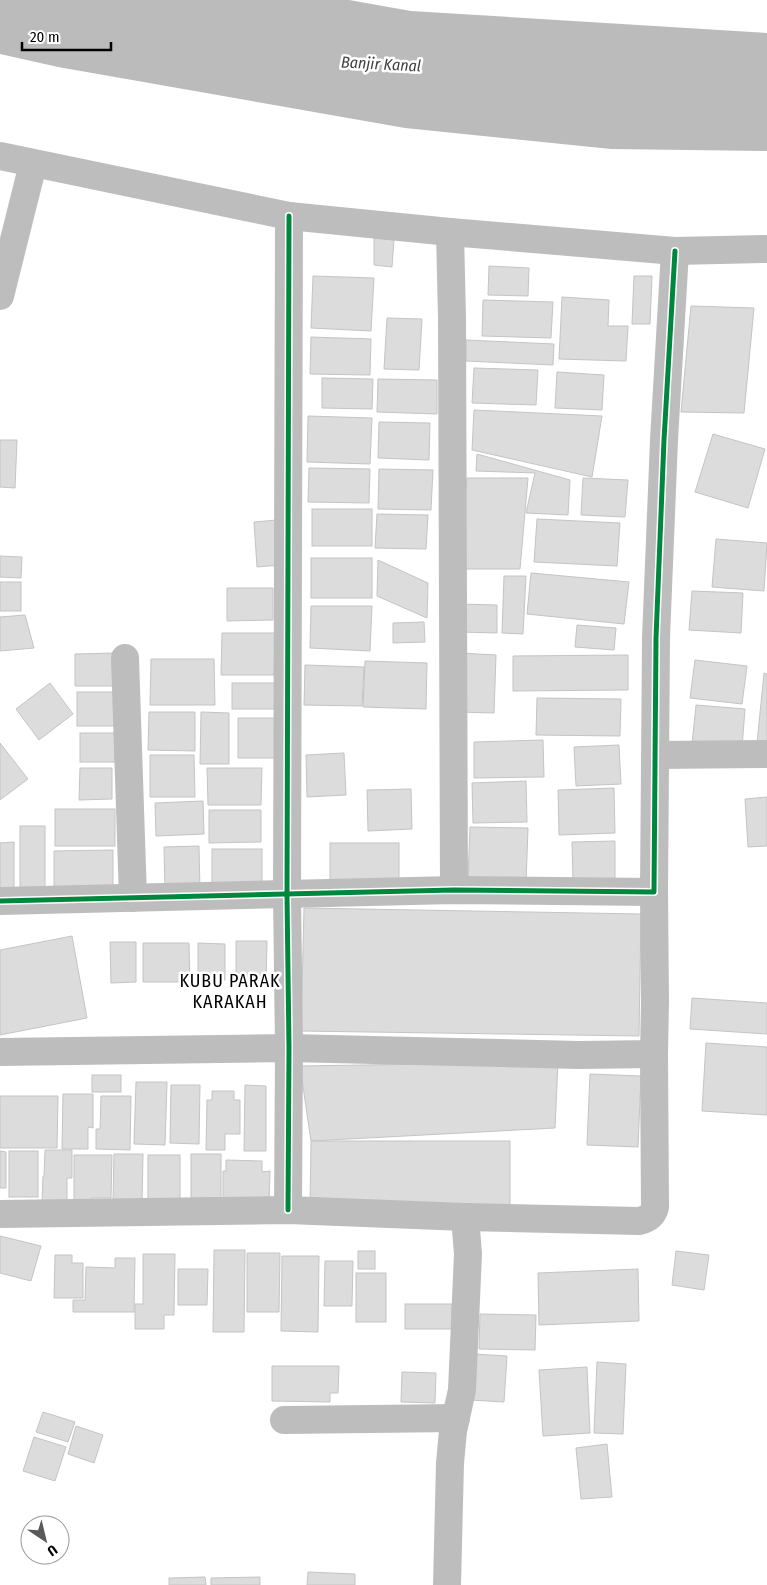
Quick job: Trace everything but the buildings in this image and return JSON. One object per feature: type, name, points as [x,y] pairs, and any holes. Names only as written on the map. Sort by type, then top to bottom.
[{"type":"street","points":[[0,156],[289,216],[450,232],[675,250],[767,249]]},
{"type":"street","points":[[0,296],[33,164]]},
{"type":"street","points":[[288,1210],[289,216]]},
{"type":"street","points":[[450,232],[454,890]]},
{"type":"street","points":[[0,1214],[288,1210],[639,1221],[646,1220],[654,1212],[656,638],[664,440],[675,250]]},
{"type":"street","points":[[125,658],[132,898]]},
{"type":"street","points":[[655,755],[767,754]]},
{"type":"street","points":[[0,900],[454,890],[654,892]]},
{"type":"street","points":[[0,1052],[289,1048],[579,1055],[654,1054]]},
{"type":"street","points":[[446,1585],[450,1463],[453,1431],[462,1390],[468,1254],[465,1217]]},
{"type":"street","points":[[284,1420],[456,1418]]},
{"type":"water","name":"Banjir Kanal","points":[[0,0],[349,0],[411,11],[767,33],[767,151],[611,149],[405,128],[58,67],[0,54]]},
{"type":"cycle path","points":[[288,1210],[289,216]]},
{"type":"cycle path","points":[[0,901],[454,890],[654,892],[656,638],[664,440],[675,251]]},
{"type":"district","name":"KUBU PARAK KARAKAH","points":[[230,991]]}]
